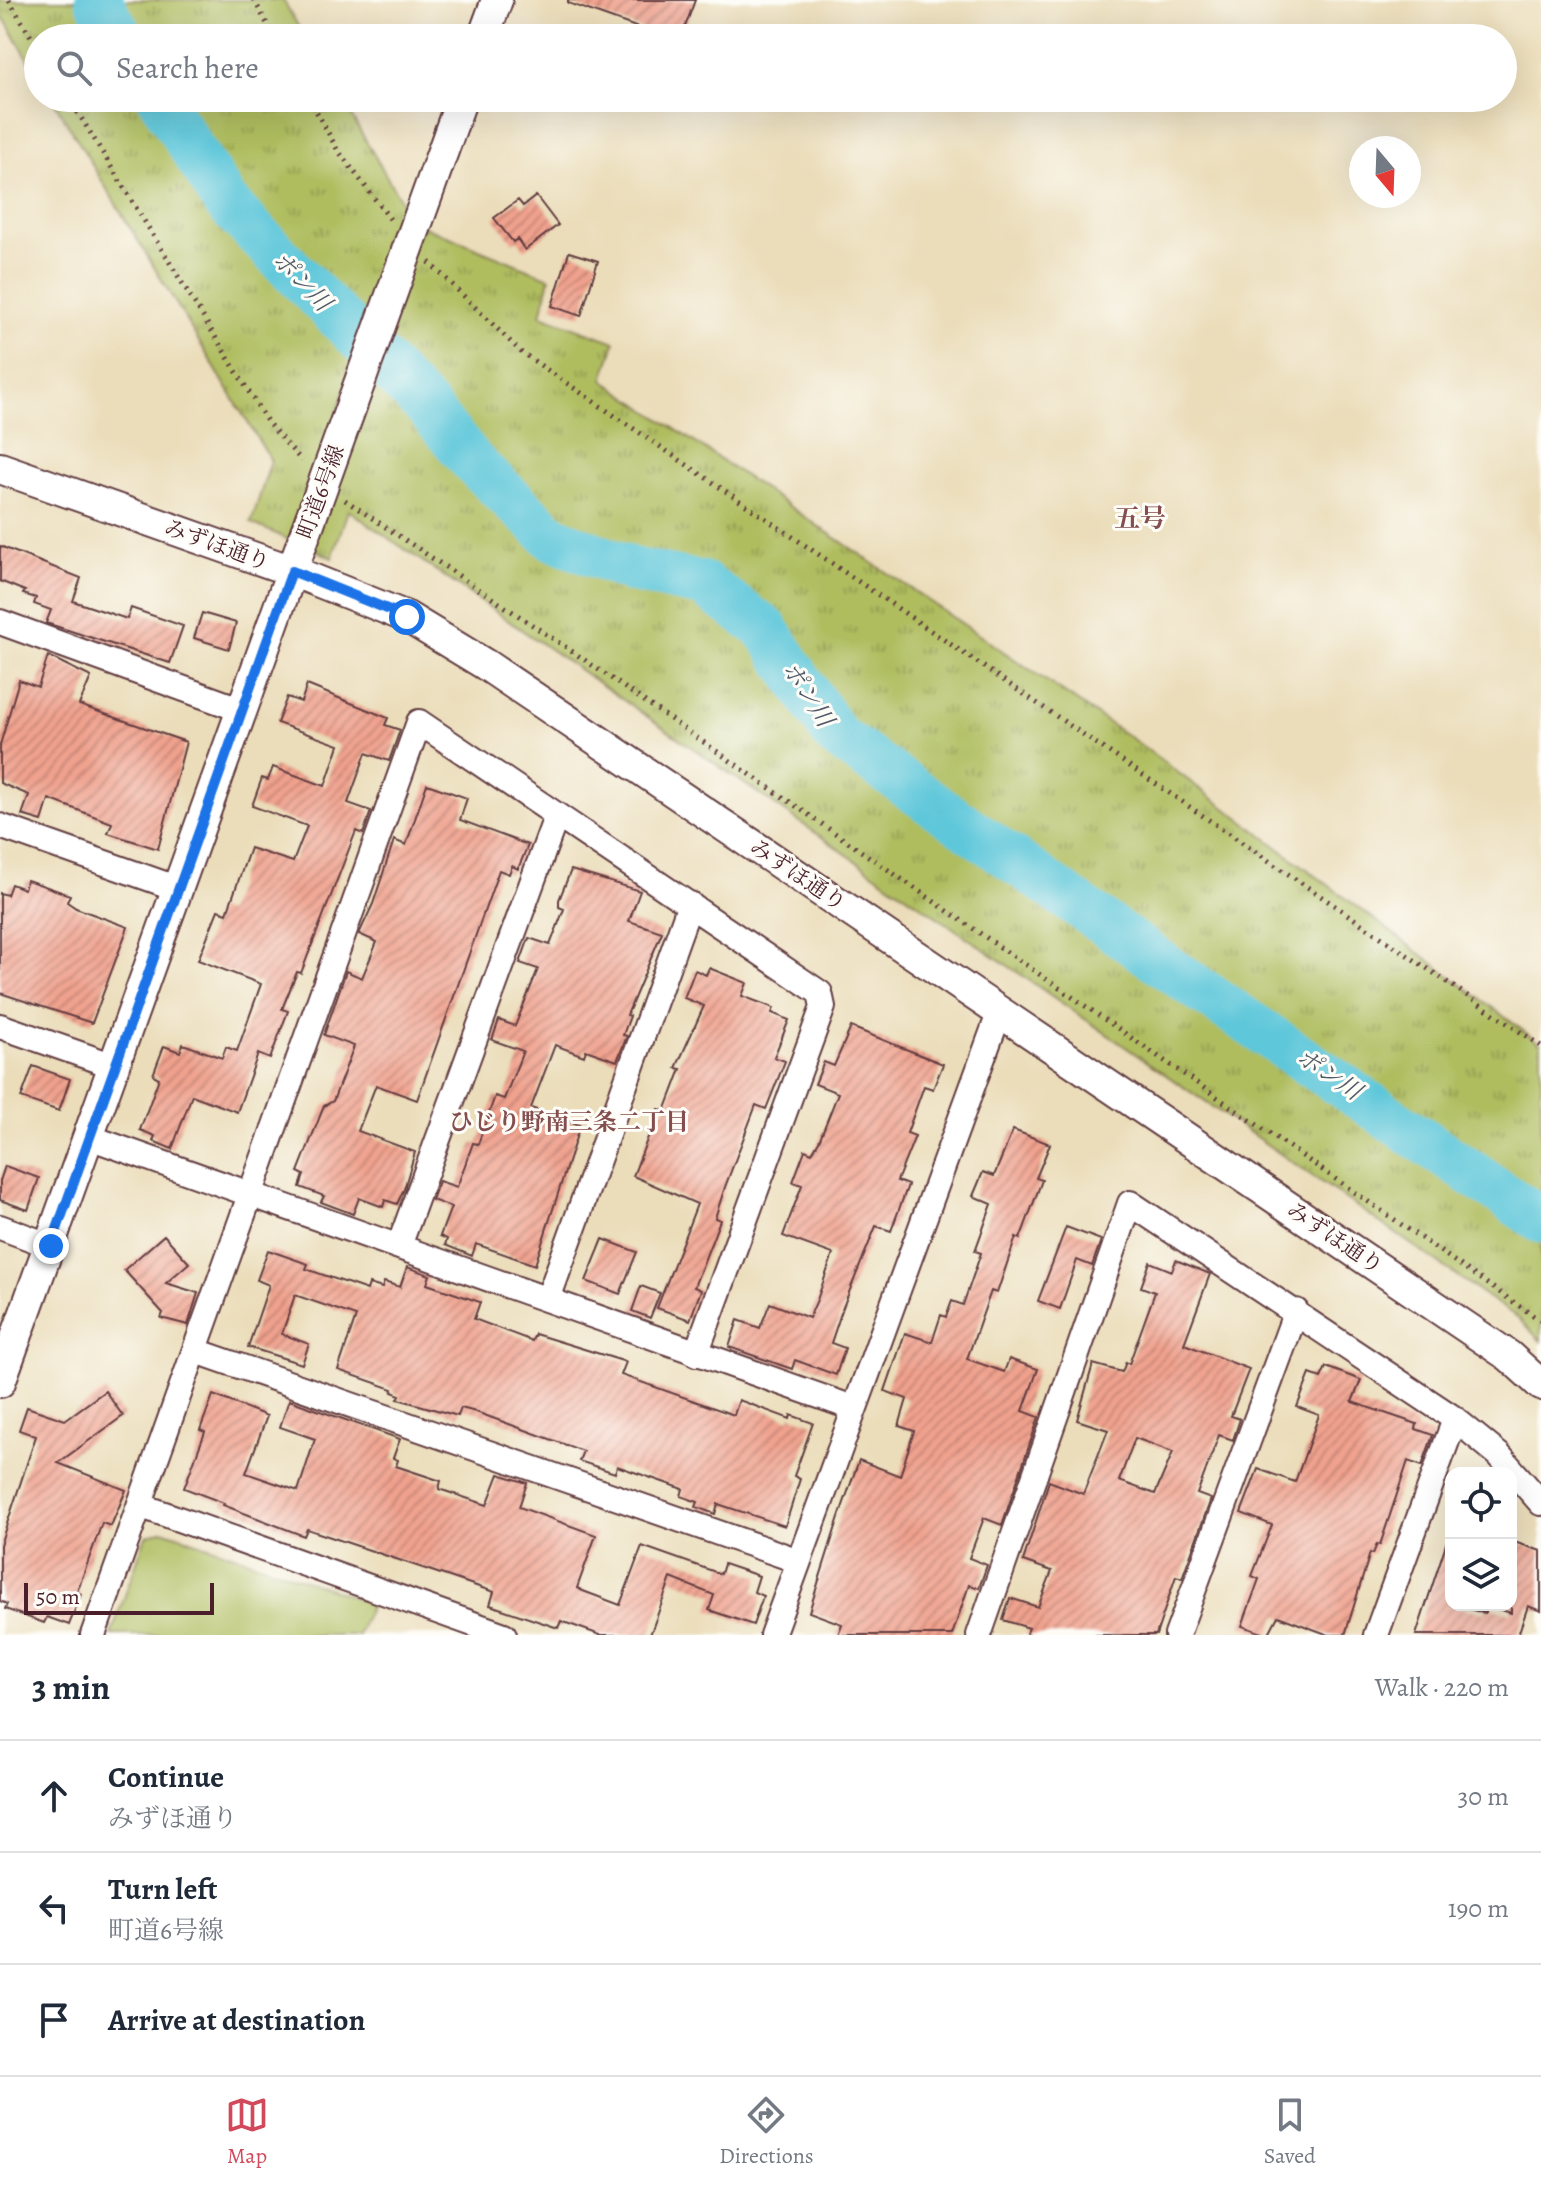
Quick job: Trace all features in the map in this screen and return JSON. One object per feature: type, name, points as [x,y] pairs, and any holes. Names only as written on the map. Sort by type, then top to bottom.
[{"type":"street","points":[[488,24],[497,0]]},
{"type":"street","name":"町道6号線","points":[[0,1382],[457,112]]},
{"type":"street","name":"みずほ通り","points":[[0,468],[292,571],[407,617],[486,665],[1000,1011],[1509,1356],[1541,1385]]},
{"type":"street","points":[[0,622],[242,710]]},
{"type":"street","points":[[93,1635],[142,1506],[419,722],[820,993],[823,1007],[696,1354]]},
{"type":"street","points":[[399,1246],[556,817]]},
{"type":"street","points":[[0,826],[176,888]]},
{"type":"street","points":[[548,1299],[690,904]]},
{"type":"street","points":[[772,1635],[1000,1011]]},
{"type":"street","points":[[0,1026],[114,1066]]},
{"type":"street","points":[[89,1137],[252,1192],[853,1408]]},
{"type":"street","points":[[979,1635],[1130,1203],[1455,1419],[1499,1455],[1541,1503]]},
{"type":"street","points":[[0,1227],[51,1246]]},
{"type":"street","points":[[1177,1635],[1296,1311]]},
{"type":"street","points":[[196,1351],[799,1561]]},
{"type":"street","points":[[1376,1635],[1455,1419]]},
{"type":"street","points":[[142,1506],[504,1635]]},
{"type":"path","points":[[9,0],[24,25]]},
{"type":"path","points":[[254,0],[267,24]]},
{"type":"path","points":[[78,112],[268,423],[326,476],[576,654],[1541,1321]]},
{"type":"path","points":[[317,112],[356,177],[408,252],[521,352],[1541,1046]]},
{"type":"green space","points":[[0,0],[283,0],[297,24],[24,24],[24,52],[0,12]]},
{"type":"green space","points":[[60,112],[349,112],[405,208],[294,542],[251,523],[271,461]]},
{"type":"green space","points":[[418,224],[550,278],[541,315],[615,342],[603,380],[1141,745],[1541,1044],[1541,1341],[1518,1318],[348,510],[332,558],[302,543]]},
{"type":"green space","points":[[163,1530],[371,1603],[358,1635],[111,1635],[146,1536]]},
{"type":"building","points":[[568,0],[695,0],[686,24],[627,24],[568,3]]},
{"type":"building","points":[[536,196],[558,225],[525,250],[517,239],[513,242],[494,218],[518,200],[523,206]]},
{"type":"building","points":[[569,252],[598,261],[581,316],[552,306]]},
{"type":"building","points":[[0,546],[81,578],[73,601],[127,619],[131,608],[183,626],[170,663],[46,623],[51,610],[34,604],[36,598],[23,594],[25,591],[0,581]]},
{"type":"building","points":[[202,613],[236,623],[229,649],[194,638]]},
{"type":"building","points":[[48,656],[91,677],[79,705],[186,742],[158,849],[108,833],[112,823],[49,799],[42,821],[22,815],[29,795],[0,783],[0,745],[19,680],[38,687]]},
{"type":"building","points":[[307,685],[388,718],[385,725],[400,730],[389,761],[366,753],[348,803],[371,811],[363,834],[356,831],[301,973],[297,972],[282,1009],[288,1011],[270,1059],[258,1054],[237,1112],[192,1095],[172,1149],[153,1141],[155,1136],[140,1130],[159,1078],[153,1075],[164,1046],[180,1052],[183,1044],[222,1058],[226,1047],[237,1051],[261,984],[198,960],[218,910],[227,913],[250,848],[293,862],[307,826],[252,806],[262,778],[268,780],[273,767],[325,786],[339,745],[277,723],[287,697],[301,702]]},
{"type":"building","points":[[427,784],[467,798],[460,820],[528,845],[518,869],[512,866],[509,874],[499,870],[417,1100],[376,1085],[358,1131],[415,1152],[397,1204],[385,1200],[383,1207],[359,1198],[353,1214],[321,1202],[324,1196],[300,1187],[304,1175],[298,1172],[324,1106],[333,1101],[354,1046],[324,1035],[346,971],[362,978],[377,942],[359,934],[373,904],[394,840],[406,845]]},
{"type":"building","points":[[571,870],[640,891],[629,921],[662,932],[627,1015],[630,1016],[623,1035],[627,1036],[617,1061],[586,1050],[584,1056],[555,1045],[531,1108],[580,1125],[535,1265],[476,1244],[472,1256],[445,1245],[447,1239],[440,1236],[451,1207],[432,1200],[439,1181],[457,1187],[473,1143],[478,1144],[495,1096],[504,1099],[523,1051],[492,1040],[499,1020],[515,1026],[538,969],[520,963],[529,938],[550,945],[564,909],[559,907],[559,900]]},
{"type":"building","points":[[27,880],[70,895],[67,902],[76,908],[128,927],[92,1023],[0,993],[0,893],[7,895],[11,884],[24,889]]},
{"type":"building","points":[[709,968],[747,983],[742,996],[774,1008],[772,1013],[789,1020],[774,1057],[785,1061],[766,1109],[756,1105],[725,1187],[715,1218],[720,1220],[694,1287],[701,1290],[690,1320],[657,1308],[697,1204],[633,1176],[659,1109],[665,1111],[681,1069],[676,1068],[704,1006],[684,998],[695,970],[706,975]]},
{"type":"building","points":[[851,1027],[943,1064],[933,1089],[924,1086],[907,1133],[915,1136],[897,1181],[908,1185],[891,1231],[876,1226],[843,1307],[831,1343],[845,1348],[836,1375],[795,1360],[792,1369],[729,1347],[738,1320],[760,1328],[770,1303],[809,1318],[817,1300],[833,1254],[783,1236],[802,1185],[793,1182],[805,1150],[812,1153],[819,1141],[838,1093],[815,1084],[824,1062],[834,1066]]},
{"type":"building","points":[[33,1066],[70,1079],[59,1111],[21,1098]]},
{"type":"building","points":[[1013,1130],[1050,1144],[1036,1178],[1042,1180],[1020,1239],[1016,1237],[997,1293],[991,1291],[967,1359],[1004,1372],[1009,1359],[1038,1369],[1023,1411],[1039,1417],[1002,1525],[984,1518],[969,1558],[987,1565],[979,1588],[969,1585],[952,1635],[838,1635],[842,1624],[809,1612],[839,1517],[859,1460],[900,1476],[914,1431],[899,1426],[907,1399],[885,1391],[905,1333],[932,1342],[941,1315],[946,1317],[952,1301],[963,1305],[981,1253],[975,1251],[992,1204],[973,1196],[983,1172],[994,1176]]},
{"type":"building","points":[[5,1166],[39,1178],[28,1210],[0,1200],[0,1181]]},
{"type":"building","points":[[1066,1227],[1101,1240],[1092,1266],[1077,1260],[1060,1309],[1038,1301]]},
{"type":"building","points":[[164,1235],[189,1263],[166,1283],[198,1293],[188,1325],[161,1318],[163,1313],[124,1270]]},
{"type":"building","points":[[603,1239],[637,1252],[620,1294],[586,1281]]},
{"type":"building","points":[[268,1250],[308,1264],[306,1269],[367,1290],[369,1284],[382,1288],[384,1282],[400,1287],[407,1267],[430,1275],[427,1284],[480,1302],[474,1319],[532,1341],[535,1334],[626,1362],[621,1375],[734,1415],[739,1400],[790,1419],[791,1415],[813,1423],[794,1476],[800,1479],[785,1526],[718,1504],[715,1514],[696,1507],[698,1502],[681,1496],[683,1489],[617,1466],[615,1473],[579,1461],[583,1451],[476,1412],[461,1408],[458,1416],[398,1399],[400,1395],[392,1392],[393,1389],[338,1370],[356,1316],[295,1295],[282,1334],[309,1344],[302,1364],[248,1347],[269,1285],[257,1280]]},
{"type":"building","points":[[1176,1260],[1210,1274],[1184,1344],[1249,1369],[1231,1416],[1240,1419],[1233,1440],[1219,1435],[1197,1494],[1211,1499],[1182,1578],[1176,1576],[1156,1635],[1026,1635],[1029,1628],[1003,1620],[1010,1598],[1038,1607],[1052,1571],[1023,1561],[1049,1481],[1083,1494],[1108,1430],[1077,1420],[1093,1364],[1122,1372],[1126,1362],[1129,1364],[1155,1292],[1141,1287],[1150,1262],[1172,1271]],"holes":[[[1135,1438],[1173,1452],[1155,1494],[1119,1481]]]},
{"type":"building","points":[[641,1286],[660,1293],[650,1318],[632,1311]]},
{"type":"building","points":[[1326,1367],[1361,1380],[1352,1402],[1417,1424],[1416,1429],[1433,1435],[1422,1466],[1408,1461],[1380,1545],[1377,1544],[1373,1554],[1370,1553],[1345,1635],[1329,1635],[1278,1616],[1268,1635],[1242,1626],[1259,1579],[1252,1576],[1272,1525],[1241,1513],[1258,1469],[1295,1482],[1319,1415],[1297,1407],[1310,1374],[1321,1378]]},
{"type":"building","points":[[105,1391],[123,1416],[58,1463],[126,1490],[111,1526],[102,1523],[77,1592],[81,1594],[69,1625],[47,1617],[44,1623],[5,1609],[7,1604],[0,1601],[0,1545],[36,1436],[19,1430],[27,1407],[65,1420]]},
{"type":"building","points":[[213,1395],[267,1416],[246,1473],[298,1491],[315,1439],[280,1427],[289,1400],[400,1439],[393,1458],[398,1460],[396,1466],[441,1481],[439,1489],[487,1505],[499,1474],[527,1483],[519,1507],[596,1535],[577,1588],[620,1605],[642,1546],[721,1574],[724,1564],[759,1576],[754,1592],[763,1596],[753,1625],[709,1610],[714,1595],[671,1578],[650,1635],[600,1635],[561,1621],[558,1628],[490,1605],[494,1592],[307,1529],[304,1536],[223,1505],[184,1488],[205,1432],[200,1430]]},
{"type":"building","points":[[1517,1543],[1541,1551],[1541,1611],[1528,1606],[1518,1635],[1416,1635],[1445,1547],[1445,1611],[1485,1613],[1517,1611]]},
{"type":"waterway","name":"ポン川","points":[[98,0],[113,24]]},
{"type":"waterway","name":"ポン川","points":[[169,112],[226,203],[427,408],[476,466],[553,538],[632,570],[703,584],[766,629],[836,736],[1174,972],[1541,1220]]},
{"type":"district","name":"五号","points":[[1140,518]]},
{"type":"district","name":"ひじり野南三条二丁目","points":[[569,1122]]},
{"type":"route","points":[[51,1246],[176,888],[292,571],[407,617]]}]
